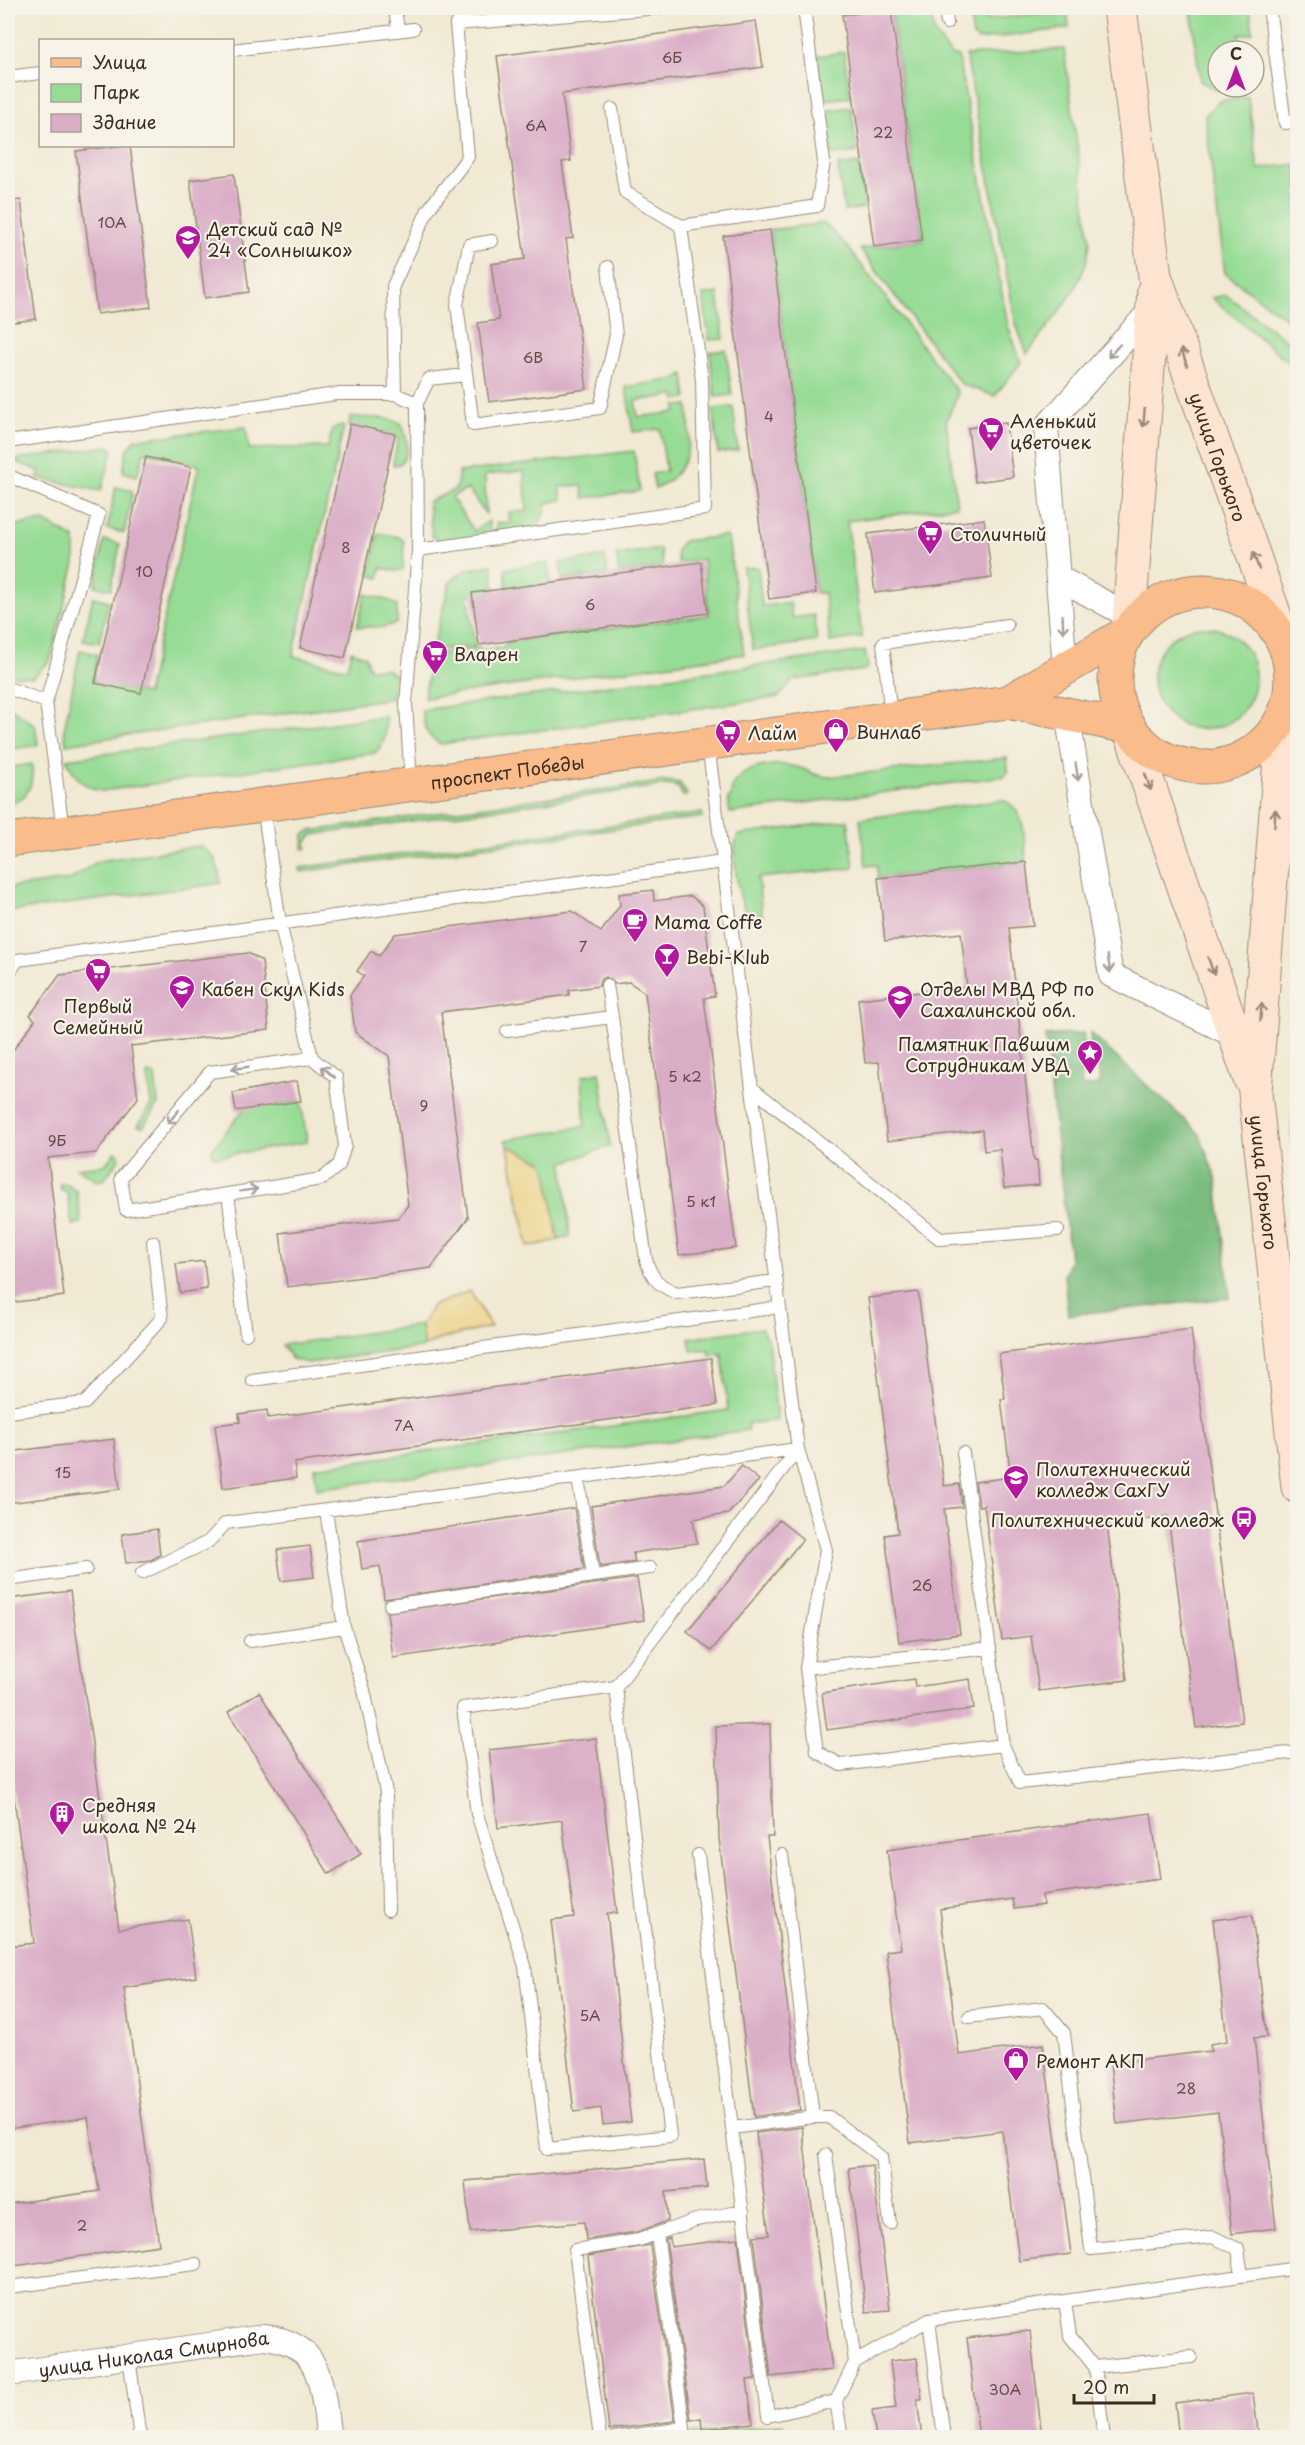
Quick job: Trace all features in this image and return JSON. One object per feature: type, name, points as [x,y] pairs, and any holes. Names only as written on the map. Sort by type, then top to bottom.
[{"type":"main road","name":"улица Горького","points":[[1120,8],[1154,292],[1129,624]]},
{"type":"main road","name":"улица Горького","points":[[1154,292],[1282,636]]},
{"type":"main road","points":[[1206,590],[1237,597],[1263,612],[1282,636],[1291,664],[1292,692],[1283,719],[1267,741],[1246,757],[1221,766],[1194,767],[1169,761],[1146,747],[1129,727],[1118,704],[1114,679],[1118,654],[1129,624],[1149,609],[1176,594],[1206,590]]},
{"type":"main road","name":"проспект Победы","points":[[1008,702],[1065,669],[1129,624]]},
{"type":"main road","name":"проспект Победы","points":[[8,840],[1008,702],[1129,727]]},
{"type":"main road","name":"улица Горького","points":[[1283,719],[1255,1092],[1298,1487]]},
{"type":"main road","name":"улица Горького","points":[[1129,727],[1255,1092]]},
{"type":"street","points":[[1065,669],[1046,427],[1154,292]]},
{"type":"street","points":[[1059,578],[1129,624]]},
{"type":"street","points":[[1067,714],[1111,975],[1236,1036]]},
{"type":"street","name":"улица Николая Смирнова","points":[[8,2374],[264,2337],[282,2339],[298,2346],[312,2360],[319,2375],[329,2438]]},
{"type":"lane","points":[[395,8],[398,30]]},
{"type":"lane","points":[[395,394],[393,286],[428,210],[468,157],[456,24],[566,12],[660,8]]},
{"type":"lane","points":[[612,109],[625,192],[681,226],[817,206],[824,162],[804,8]]},
{"type":"lane","points":[[945,8],[947,23]]},
{"type":"lane","points":[[1269,8],[1285,123],[1298,121]]},
{"type":"lane","points":[[234,50],[413,29]]},
{"type":"lane","points":[[8,77],[39,73]]},
{"type":"lane","points":[[418,550],[705,509],[702,380],[681,226]]},
{"type":"lane","points":[[492,242],[469,245],[457,305],[473,425],[600,408],[616,335],[608,267]]},
{"type":"lane","points":[[412,784],[406,704],[418,550],[417,403],[429,379],[466,375]]},
{"type":"lane","points":[[8,442],[336,394],[395,394],[417,403]]},
{"type":"lane","points":[[8,477],[99,515],[46,702],[63,832]]},
{"type":"lane","points":[[891,718],[883,643],[1007,625]]},
{"type":"lane","points":[[8,688],[46,702]]},
{"type":"lane","points":[[708,743],[798,1449],[826,1550],[806,1668],[817,1752],[841,1765],[1003,1745]]},
{"type":"lane","points":[[263,805],[280,923],[312,1058],[336,1077],[345,1146],[339,1165],[322,1179],[126,1210],[121,1178],[210,1072],[312,1058]]},
{"type":"lane","points":[[8,974],[18,960],[723,862]]},
{"type":"lane","points":[[607,985],[646,1260],[651,1276],[662,1287],[677,1293],[776,1281]]},
{"type":"lane","points":[[507,1031],[612,1017]]},
{"type":"lane","points":[[752,1088],[940,1239],[1058,1230]]},
{"type":"lane","points":[[228,1194],[246,1334]]},
{"type":"lane","points":[[8,1412],[85,1403],[162,1318],[153,1242]]},
{"type":"lane","points":[[252,1380],[780,1307]]},
{"type":"lane","points":[[142,1573],[208,1542],[226,1523],[798,1449]]},
{"type":"lane","points":[[616,1687],[463,1708],[477,1815],[525,1966],[547,2149],[670,2136],[616,1687],[798,1449]]},
{"type":"lane","points":[[963,1453],[1003,1745],[1020,1783],[1298,1752]]},
{"type":"lane","points":[[579,1478],[593,1576]]},
{"type":"lane","points":[[326,1511],[344,1627],[364,1690],[386,1792],[388,1910]]},
{"type":"lane","points":[[390,1605],[650,1568]]},
{"type":"lane","points":[[8,1580],[87,1569]]},
{"type":"lane","points":[[250,1641],[344,1627]]},
{"type":"lane","points":[[806,1668],[990,1648]]},
{"type":"lane","points":[[698,1855],[768,2416],[836,2401]]},
{"type":"lane","points":[[782,1855],[813,2117]]},
{"type":"lane","points":[[969,2017],[1043,2008],[1064,2033],[1091,2250],[1213,2237],[1238,2250],[1242,2276]]},
{"type":"lane","points":[[733,2128],[813,2117],[830,2117],[881,2157],[890,2223]]},
{"type":"lane","points":[[826,2155],[855,2362],[836,2401],[842,2438]]},
{"type":"lane","points":[[600,2438],[575,2250],[639,2240],[696,2220],[743,2211]]},
{"type":"lane","points":[[615,2438],[684,2428],[657,2234]]},
{"type":"lane","points":[[8,2288],[196,2264]]},
{"type":"lane","points":[[855,2362],[929,2320],[1298,2268]]},
{"type":"lane","points":[[1065,2301],[1070,2337],[1095,2367],[1104,2438]]},
{"type":"lane","points":[[929,2320],[944,2438]]},
{"type":"lane","points":[[129,2357],[139,2432],[142,2438]]},
{"type":"lane","points":[[1095,2367],[1191,2357]]},
{"type":"green space","points":[[891,8],[929,8],[935,34],[952,56],[958,56],[1008,326],[1021,362],[995,396],[961,384],[860,249],[922,240]]},
{"type":"green space","points":[[969,8],[984,8],[986,20],[1041,13],[1041,8],[1067,8],[1069,28],[979,40],[973,36]]},
{"type":"green space","points":[[1191,8],[1250,8],[1253,33],[1239,35],[1240,39],[1206,39],[1206,84],[1200,81]]},
{"type":"green space","points":[[1064,49],[1090,241],[1082,273],[1075,287],[1027,354],[1016,324],[966,55]]},
{"type":"green space","points":[[844,52],[850,97],[823,100],[817,56]]},
{"type":"green space","points":[[1248,99],[1258,169],[1297,164],[1297,327],[1225,273],[1205,116],[1219,101]]},
{"type":"green space","points":[[851,107],[857,152],[831,155],[825,111]]},
{"type":"green space","points":[[859,163],[865,208],[844,211],[838,166]]},
{"type":"green space","points":[[824,223],[850,250],[958,393],[946,422],[957,506],[847,521],[862,637],[830,642],[824,593],[816,593],[770,230]]},
{"type":"green space","points":[[718,293],[724,339],[709,340],[703,295]]},
{"type":"green space","points":[[1226,295],[1297,348],[1297,369],[1212,298]]},
{"type":"green space","points":[[726,350],[732,395],[715,397],[710,352]]},
{"type":"green space","points":[[684,374],[687,398],[676,400],[675,395],[635,401],[638,417],[677,412],[676,406],[688,405],[690,430],[686,454],[676,474],[655,489],[652,474],[666,471],[660,429],[633,432],[626,387],[676,379]]},
{"type":"green space","points":[[733,407],[738,450],[718,453],[713,409]]},
{"type":"green space","points":[[350,417],[383,418],[401,423],[407,450],[400,464],[393,465],[398,438],[349,427]]},
{"type":"green space","points":[[344,426],[293,656],[347,669],[351,651],[365,656],[369,668],[386,669],[394,674],[392,698],[66,744],[64,730],[80,650],[98,655],[93,682],[147,694],[199,465],[144,452],[137,476],[123,472],[127,450],[136,439],[246,427],[249,449],[328,447],[333,428]]},
{"type":"green space","points":[[109,446],[113,450],[101,491],[37,478],[40,471],[11,460]]},
{"type":"green space","points":[[634,451],[640,491],[584,498],[582,485],[560,487],[562,500],[547,503],[545,512],[536,525],[523,532],[498,538],[496,523],[510,522],[509,512],[527,511],[524,471],[485,475],[486,514],[468,489],[451,497],[474,531],[489,521],[491,539],[441,542],[432,536],[428,502],[456,489],[459,472]]},
{"type":"green space","points":[[116,487],[133,491],[124,533],[107,529]]},
{"type":"green space","points":[[44,521],[75,539],[75,563],[50,661],[33,677],[8,675],[8,619],[11,605],[8,604],[8,539],[17,525]]},
{"type":"green space","points":[[378,533],[399,537],[404,541],[403,569],[396,571],[381,568],[379,578],[369,575]]},
{"type":"green space","points":[[725,536],[728,538],[744,654],[424,698],[432,655],[480,647],[481,650],[502,648],[508,642],[709,615],[703,559],[678,563],[676,551],[683,541]]},
{"type":"green space","points":[[104,540],[120,544],[111,589],[95,586]]},
{"type":"green space","points":[[660,549],[663,567],[619,573],[616,555]]},
{"type":"green space","points":[[605,556],[608,574],[562,580],[560,563]]},
{"type":"green space","points":[[548,563],[551,585],[507,590],[505,569]]},
{"type":"green space","points":[[492,565],[495,591],[468,595],[475,646],[432,650],[450,582],[466,570]]},
{"type":"green space","points":[[758,567],[762,606],[790,603],[792,618],[814,615],[817,641],[753,650],[743,568]]},
{"type":"green space","points":[[365,594],[390,601],[397,606],[397,623],[384,627],[357,627]]},
{"type":"green space","points":[[93,597],[109,601],[99,643],[83,640]]},
{"type":"green space","points":[[1204,627],[1223,631],[1240,642],[1251,659],[1255,678],[1251,697],[1240,714],[1223,725],[1204,729],[1185,725],[1168,714],[1157,697],[1153,678],[1157,659],[1168,642],[1185,631]]},
{"type":"green space","points":[[865,651],[868,667],[864,670],[793,680],[779,697],[441,744],[428,734],[422,710]]},
{"type":"green space","points":[[8,706],[35,725],[38,745],[8,750]]},
{"type":"green space","points":[[385,716],[385,736],[382,745],[375,753],[102,791],[84,784],[66,759]]},
{"type":"green space","points":[[1007,758],[1008,771],[1005,776],[730,813],[728,798],[731,797],[732,785],[745,773],[770,765],[801,768],[828,777]]},
{"type":"green space","points":[[32,764],[31,784],[25,795],[8,804],[8,768]]},
{"type":"green space","points":[[666,781],[680,783],[687,795],[683,796],[678,787],[666,785],[312,835],[306,842],[307,848],[303,849],[304,835],[310,831]]},
{"type":"green space","points":[[1003,800],[1016,810],[1023,826],[1026,862],[878,878],[877,865],[866,866],[860,819]]},
{"type":"green space","points":[[702,813],[703,817],[301,872],[300,868]]},
{"type":"green space","points":[[848,820],[854,868],[758,878],[762,916],[747,914],[736,875],[735,852],[738,835]]},
{"type":"green space","points":[[199,846],[210,853],[216,861],[221,883],[8,912],[8,888],[70,880],[98,861]]},
{"type":"green space","points":[[1083,1033],[1086,1066],[1081,1067],[1082,1087],[1100,1085],[1098,1065],[1092,1066],[1090,1033],[1199,1133],[1217,1181],[1230,1298],[1068,1315],[1064,1275],[1070,1260],[1045,1036]]},
{"type":"green space","points":[[600,1072],[610,1146],[563,1163],[570,1236],[558,1240],[547,1172],[543,1162],[508,1146],[505,1140],[585,1126],[582,1076]]},
{"type":"green space","points":[[151,1073],[155,1076],[158,1104],[143,1127],[138,1126],[151,1104],[147,1074]]},
{"type":"green space","points":[[272,1086],[275,1105],[301,1101],[307,1142],[215,1157],[212,1149],[261,1088]]},
{"type":"green space","points":[[1298,1117],[1297,1183],[1292,1135],[1293,1118]]},
{"type":"green space","points":[[115,1152],[119,1154],[119,1159],[104,1180],[97,1181],[77,1168],[105,1165]]},
{"type":"green space","points":[[64,1183],[77,1191],[81,1223],[72,1225],[67,1192],[61,1190],[60,1184]]},
{"type":"green space","points":[[421,1325],[424,1347],[308,1363],[292,1359],[282,1345]]},
{"type":"green space","points":[[761,1328],[768,1341],[777,1420],[747,1424],[748,1430],[317,1489],[314,1467],[728,1410],[722,1354],[710,1355],[708,1349],[691,1351],[689,1338]]},
{"type":"green space","points":[[784,2424],[761,2437],[668,2437]]},
{"type":"sand","points":[[508,1146],[543,1162],[547,1172],[558,1240],[528,1247]]},
{"type":"sand","points":[[470,1291],[491,1327],[437,1340],[424,1347],[421,1325],[432,1306]]},
{"type":"building","points":[[891,10],[922,240],[874,247],[842,15]]},
{"type":"building","points":[[756,21],[763,67],[562,94],[571,161],[562,162],[573,238],[566,239],[587,389],[489,402],[478,323],[499,320],[491,264],[525,259],[497,56]]},
{"type":"building","points":[[130,147],[151,307],[97,314],[76,151]]},
{"type":"building","points":[[234,174],[249,292],[205,298],[190,180]]},
{"type":"building","points":[[21,200],[36,319],[8,323],[8,201]]},
{"type":"building","points":[[770,230],[816,593],[769,599],[723,236]]},
{"type":"building","name":"Аленький цветочек","points":[[1006,423],[1013,477],[975,482],[968,428]]},
{"type":"building","points":[[350,424],[395,434],[345,658],[300,648]]},
{"type":"building","points":[[146,457],[191,467],[141,693],[95,683]]},
{"type":"building","name":"Столичный","points":[[984,519],[992,578],[875,593],[868,534]]},
{"type":"building","points":[[701,562],[708,613],[479,645],[472,593]]},
{"type":"building","name":"Отделы МВД РФ по Сахалинской обл.","points":[[1026,862],[1033,926],[1009,928],[1034,1160],[1037,1160],[1039,1185],[1004,1188],[1000,1149],[984,1151],[982,1130],[887,1141],[879,1062],[865,1063],[858,999],[967,987],[961,933],[885,941],[878,878]]},
{"type":"building","points":[[653,890],[654,901],[691,896],[703,906],[715,996],[704,998],[736,1248],[679,1255],[645,993],[629,982],[615,984],[606,977],[601,979],[599,986],[569,990],[569,995],[441,1012],[468,1218],[431,1268],[287,1287],[280,1233],[398,1218],[408,1205],[389,1056],[355,1032],[350,995],[364,976],[357,971],[371,951],[379,956],[395,934],[572,911],[601,932],[620,905],[619,894]]},
{"type":"building","points":[[248,953],[262,961],[269,1030],[131,1046],[138,1098],[96,1153],[48,1158],[64,1296],[8,1303],[8,1057],[35,1020],[30,1015],[60,975]]},
{"type":"building","points":[[297,1081],[301,1101],[236,1111],[233,1093]]},
{"type":"building","points":[[204,1261],[207,1289],[180,1293],[176,1264]]},
{"type":"building","points":[[918,1292],[944,1486],[959,1484],[962,1507],[944,1509],[960,1634],[899,1642],[885,1535],[898,1533],[868,1298]]},
{"type":"building","points":[[1191,1329],[1242,1722],[1196,1728],[1168,1516],[1107,1524],[1127,1680],[1039,1691],[1031,1636],[1002,1640],[984,1505],[979,1506],[975,1482],[1011,1477],[1001,1399],[1005,1399],[999,1354]]},
{"type":"building","points":[[711,1358],[717,1405],[294,1463],[296,1478],[223,1488],[215,1425],[240,1422],[239,1414],[267,1410],[268,1418]]},
{"type":"building","points":[[114,1439],[120,1489],[8,1503],[8,1452]]},
{"type":"building","points":[[742,1466],[759,1480],[728,1514],[693,1519],[697,1543],[633,1553],[635,1562],[600,1567],[591,1506],[724,1486]]},
{"type":"building","points":[[574,1508],[584,1569],[384,1599],[380,1566],[362,1569],[358,1541]]},
{"type":"building","points":[[779,1520],[803,1539],[711,1651],[687,1631]]},
{"type":"building","points":[[157,1529],[160,1555],[151,1560],[126,1563],[122,1534]]},
{"type":"building","points":[[310,1546],[314,1577],[281,1581],[277,1550]]},
{"type":"building","points":[[637,1578],[644,1620],[393,1658],[387,1612]]},
{"type":"building","name":"Средняя школа № 24","points":[[70,1591],[119,1929],[188,1919],[196,1977],[124,1988],[159,2245],[8,2267],[8,2204],[99,2191],[88,2117],[8,2129],[8,1946],[34,1943],[8,1754],[8,1599]]},
{"type":"building","points":[[914,1679],[915,1687],[970,1679],[974,1709],[827,1730],[822,1693]]},
{"type":"building","points":[[259,1692],[361,1854],[329,1874],[228,1712]]},
{"type":"building","points":[[770,1724],[773,1837],[767,1837],[800,2110],[754,2117],[719,1838],[716,1726]]},
{"type":"building","points":[[596,1738],[617,1913],[607,1913],[631,2122],[603,2125],[601,2108],[574,2112],[551,1920],[574,1917],[562,1820],[498,1828],[489,1750]]},
{"type":"building","points":[[1151,1813],[1160,1879],[1042,1895],[1043,1905],[1014,1909],[1012,1899],[940,1909],[959,2055],[1043,2044],[1071,2254],[1019,2261],[1002,2131],[910,2143],[886,1951],[901,1949],[887,1850]]},
{"type":"building","points":[[1252,1915],[1267,2037],[1254,2038],[1276,2228],[1232,2234],[1218,2112],[1117,2124],[1110,2063],[1211,2051],[1210,2044],[1227,2041],[1213,1920]]},
{"type":"building","points":[[802,2127],[832,2370],[771,2377],[754,2236],[769,2235],[756,2133]]},
{"type":"building","points":[[704,2159],[707,2188],[666,2192],[668,2221],[637,2232],[586,2240],[584,2222],[470,2232],[465,2181]]},
{"type":"building","points":[[872,2165],[890,2310],[866,2312],[849,2168]]},
{"type":"building","points":[[670,2238],[671,2247],[738,2238],[755,2379],[747,2380],[753,2423],[702,2429],[701,2418],[691,2420],[666,2239]]},
{"type":"building","points":[[650,2245],[675,2421],[609,2430],[588,2256]]},
{"type":"building","points":[[1030,2331],[1042,2438],[979,2438],[967,2338]]},
{"type":"building","points":[[917,2358],[922,2399],[917,2399],[922,2438],[876,2438],[872,2411],[896,2408],[890,2361]]},
{"type":"building","points":[[1253,2393],[1259,2438],[1179,2438],[1175,2403]]},
{"type":"place","name":"Детский сад № 24 «Солнышко»","points":[[188,261]]},
{"type":"place","name":"Аленький цветочек","points":[[991,453]]},
{"type":"place","name":"Столичный","points":[[930,556]]},
{"type":"place","name":"Вларен","points":[[435,676]]},
{"type":"place","name":"Винлаб","points":[[836,754]]},
{"type":"place","name":"Лайм","points":[[728,755]]},
{"type":"place","name":"Mama Coffe","points":[[635,944]]},
{"type":"place","name":"Bebi-Klub","points":[[667,979]]},
{"type":"place","name":"Первый Семейный","points":[[98,994]]},
{"type":"place","name":"Кабен Скул Kids","points":[[182,1011]]},
{"type":"place","name":"Отделы МВД РФ по Сахалинской обл.","points":[[900,1021]]},
{"type":"place","name":"Памятник Павшим Сотрудникам УВД","points":[[1090,1076]]},
{"type":"place","name":"Политехнический колледж СахГУ","points":[[1016,1501]]},
{"type":"place","name":"Политехнический колледж","points":[[1244,1542]]},
{"type":"place","name":"Средняя школа № 24","points":[[62,1837]]},
{"type":"place","name":"Ремонт АКП","points":[[1016,2083]]}]
